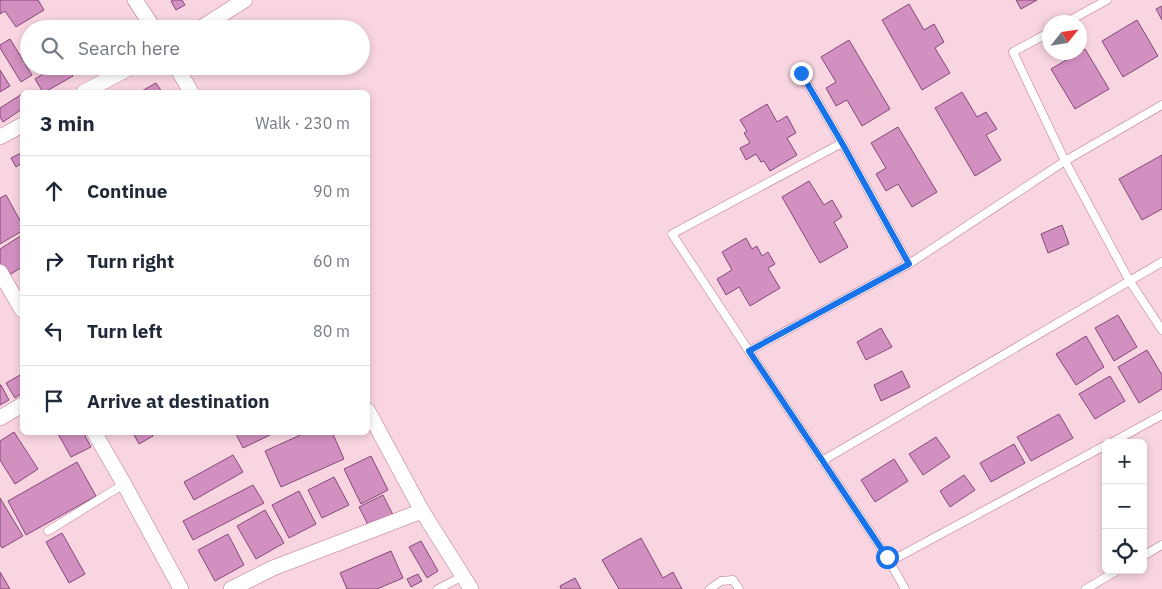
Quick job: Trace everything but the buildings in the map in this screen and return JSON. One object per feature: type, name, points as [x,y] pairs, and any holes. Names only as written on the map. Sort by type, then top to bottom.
[{"type":"street","points":[[135,0],[148,20]]},
{"type":"street","points":[[213,20],[245,0]]},
{"type":"street","points":[[88,90],[117,75]]},
{"type":"street","points":[[181,75],[190,90]]},
{"type":"street","points":[[0,137],[20,126]]},
{"type":"street","points":[[0,272],[20,307]]},
{"type":"street","points":[[0,418],[20,406]]},
{"type":"street","points":[[370,416],[422,511],[471,589]]},
{"type":"street","points":[[96,435],[181,589]]},
{"type":"street","points":[[230,589],[273,568],[422,511]]},
{"type":"lane","points":[[1080,15],[1107,0]]},
{"type":"lane","points":[[1042,36],[1013,52],[1065,161],[1129,280],[1162,330]]},
{"type":"lane","points":[[801,73],[909,264]]},
{"type":"lane","points":[[749,351],[909,264],[1065,161],[1162,104]]},
{"type":"lane","points":[[842,143],[672,234],[887,557],[905,589]]},
{"type":"lane","points":[[822,461],[1162,262]]},
{"type":"lane","points":[[1118,439],[1162,415]]},
{"type":"lane","points":[[889,562],[1102,447]]},
{"type":"lane","points":[[48,531],[124,484]]},
{"type":"lane","points":[[1147,554],[1162,545]]},
{"type":"lane","points":[[1086,589],[1111,574]]},
{"type":"lane","points":[[438,589],[463,576]]},
{"type":"lane","points":[[710,589],[721,581],[733,580],[739,589]]},
{"type":"route","points":[[801,73],[909,264],[749,351],[887,557]]}]
